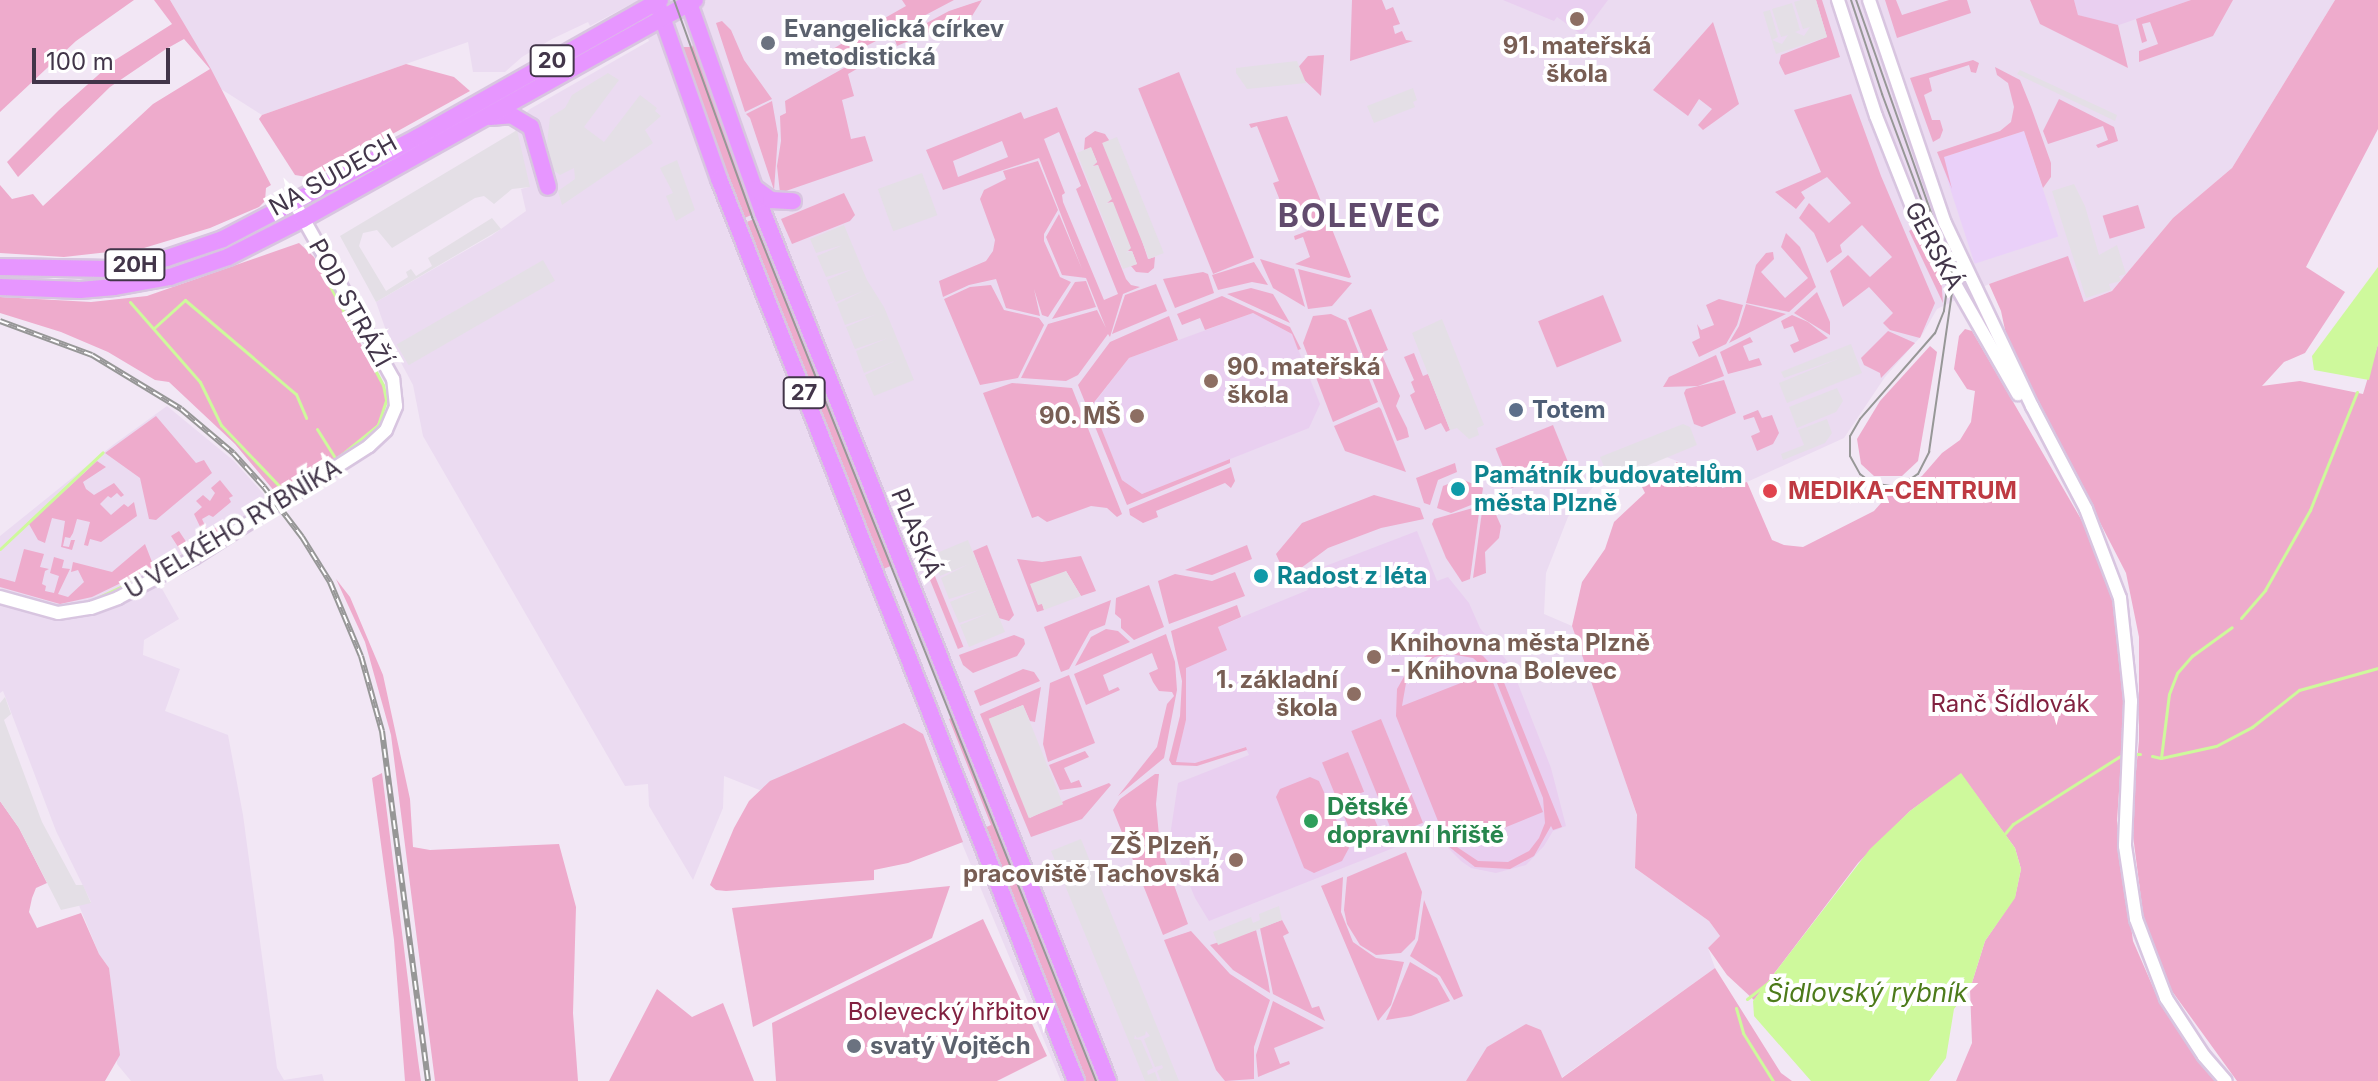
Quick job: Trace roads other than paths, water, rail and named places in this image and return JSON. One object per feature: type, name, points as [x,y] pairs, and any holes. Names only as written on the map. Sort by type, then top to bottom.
[{"type":"main road","name":"27","points":[[658,1],[734,219],[1076,1081]]},
{"type":"main road","name":"NA SUDECH","points":[[0,267],[80,271],[139,264],[223,239],[295,204],[447,121],[658,1]]},
{"type":"main road","name":"NA SUDECH","points":[[0,287],[80,290],[170,277],[228,257],[303,219],[691,1]]},
{"type":"main road","name":"PLASKÁ","points":[[691,1],[771,233],[1108,1081]]},
{"type":"main road","points":[[484,117],[511,115],[526,122],[537,139],[548,187]]},
{"type":"main road","points":[[753,184],[768,199],[793,201],[777,215],[771,233]]},
{"type":"street","name":"GERSKÁ","points":[[1838,0],[1880,128],[1914,212],[1947,275],[2068,475]]},
{"type":"street","name":"GERSKÁ","points":[[1869,0],[1945,223],[2103,548],[2120,598],[2127,637],[2131,701],[2124,820],[2136,919],[2166,998],[2204,1056],[2226,1081]]},
{"type":"street","name":"POD STRÁŽÍ","points":[[295,204],[390,374],[396,406]]},
{"type":"street","name":"U VELKÉHO RYBNÍKA","points":[[0,597],[58,613],[91,608],[118,598],[194,558],[369,446],[386,430],[396,406]]},
{"type":"water","points":[[2378,267],[2378,344],[2369,380],[2314,370],[2312,356]]},
{"type":"water","name":"Šidlovský rybník","points":[[1961,773],[2015,848],[2021,869],[2015,898],[1985,941],[1970,989],[1954,1009],[1946,1058],[1929,1081],[1811,1081],[1754,1016],[1753,1001],[1870,849],[1910,811]]},
{"type":"waterway","points":[[325,277],[359,340]]},
{"type":"waterway","points":[[154,328],[185,300],[296,394],[306,418]]},
{"type":"waterway","points":[[130,302],[200,382],[221,425],[286,493]]},
{"type":"waterway","points":[[317,429],[336,459],[378,425],[386,400],[383,385],[364,349]]},
{"type":"waterway","points":[[2241,618],[2265,590],[2310,510],[2357,392]]},
{"type":"waterway","points":[[0,549],[103,452]]},
{"type":"waterway","points":[[175,559],[203,545]]},
{"type":"waterway","points":[[84,604],[131,582]]},
{"type":"waterway","points":[[2161,758],[2169,694],[2177,673],[2192,656],[2232,627]]},
{"type":"waterway","points":[[2152,756],[2161,758],[2216,746],[2252,727],[2299,690],[2378,668]]},
{"type":"waterway","points":[[2002,837],[2013,824],[2120,756]]},
{"type":"waterway","points":[[1747,999],[1771,980]]},
{"type":"waterway","points":[[1736,1008],[1743,1033],[1773,1081]]},
{"type":"tram line","points":[[674,0],[752,217],[1096,1081]]},
{"type":"tram line","points":[[1851,0],[1942,255],[1948,282],[1944,311],[1935,333],[1860,419],[1850,436],[1850,456],[1860,474],[1872,483],[1892,486],[1918,474],[1929,452],[1954,278],[1856,0]]},
{"type":"railway","points":[[0,321],[92,355],[181,409],[233,453],[264,487],[302,537],[330,582],[361,656],[382,731],[428,1081]]},
{"type":"place","name":"91. mateřská škola","points":[[1577,19]]},
{"type":"place","name":"Evangelická církev metodistická","points":[[768,43]]},
{"type":"place","name":"90. mateřská škola","points":[[1211,381]]},
{"type":"place","name":"Totem","points":[[1516,410]]},
{"type":"place","name":"90. MŠ","points":[[1137,416]]},
{"type":"place","name":"Památník budovatelům města Plzně","points":[[1458,489]]},
{"type":"place","name":"MEDIKA-CENTRUM","points":[[1770,491]]},
{"type":"place","name":"Radost z léta","points":[[1261,576]]},
{"type":"place","name":"Knihovna města Plzně - Knihovna Bolevec","points":[[1374,657]]},
{"type":"place","name":"1. základní škola","points":[[1354,694]]},
{"type":"place","name":"Dětské dopravní hřiště","points":[[1311,821]]},
{"type":"place","name":"ZŠ Plzeň, pracoviště Tachovská","points":[[1236,860]]},
{"type":"place","name":"svatý Vojtěch","points":[[854,1046]]},
{"type":"district","name":"BOLEVEC","points":[[1360,216]]},
{"type":"park label","name":"Ranč Šídlovák","points":[[2010,704]]},
{"type":"park label","name":"Bolevecký hřbitov","points":[[949,1012]]}]
